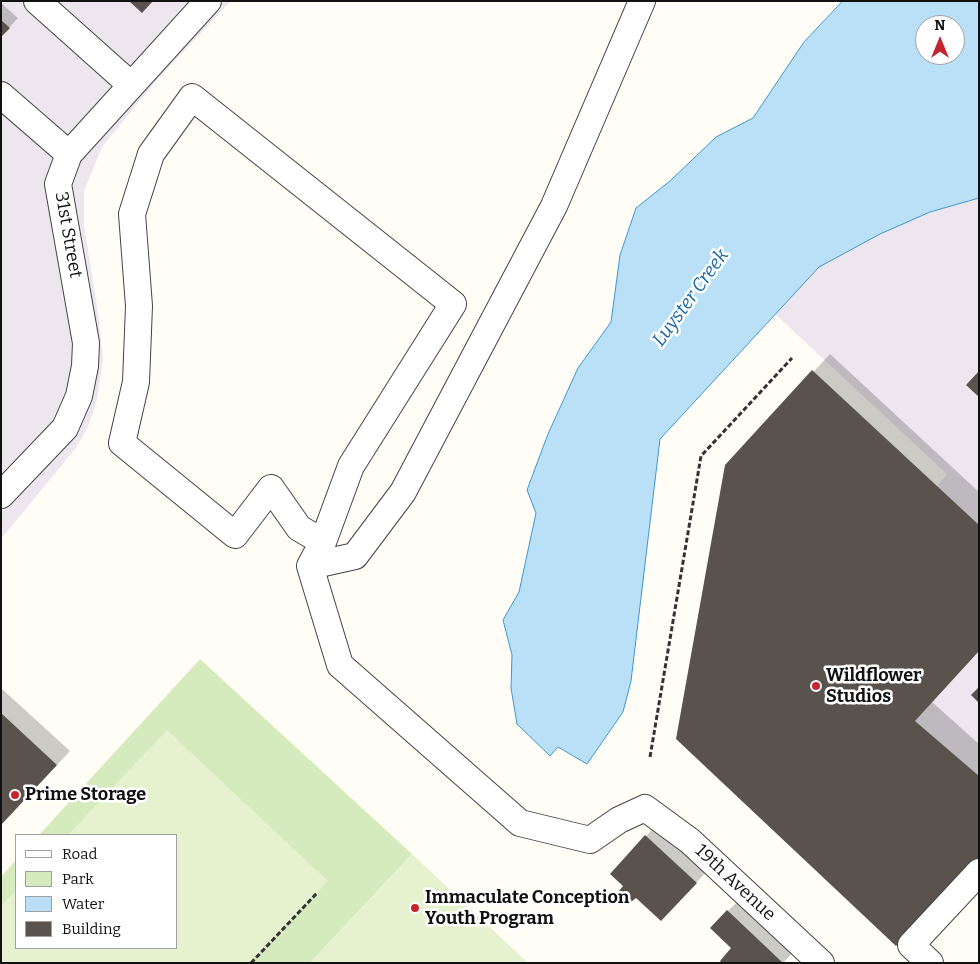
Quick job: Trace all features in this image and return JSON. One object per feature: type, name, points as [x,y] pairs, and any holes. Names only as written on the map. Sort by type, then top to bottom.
[{"type":"street","points":[[37,1],[131,85]]},
{"type":"street","name":"31st Street","points":[[1,495],[65,428],[79,396],[85,366],[86,343],[58,184],[69,154],[208,1]]},
{"type":"street","points":[[310,566],[355,556],[403,492],[554,206],[642,1]]},
{"type":"street","points":[[1,95],[69,154]]},
{"type":"street","points":[[310,566],[323,542],[351,466],[454,304],[192,97],[151,154],[132,214],[139,306],[136,382],[122,444],[235,536],[271,488],[298,528],[323,542]]},
{"type":"street","name":"19th Avenue","points":[[310,566],[340,665],[520,823],[590,840],[619,820],[644,808],[690,841],[821,963]]},
{"type":"street","points":[[930,963],[911,945],[979,872]]},
{"type":"path","points":[[650,757],[701,456],[792,358]]},
{"type":"path","points":[[251,963],[317,892]]},
{"type":"shaded area","points":[[1,1],[231,1],[156,81],[102,147],[84,191],[84,224],[103,359],[97,400],[88,427],[75,449],[1,539]]},
{"type":"shaded area","points":[[979,198],[979,525],[937,486],[947,474],[775,314],[819,267],[880,234],[930,212]]},
{"type":"shaded area","points":[[979,651],[979,776],[915,721]]},
{"type":"green space","points":[[200,659],[412,854],[310,963],[1,963],[1,877],[15,861],[15,949],[178,949],[178,834],[40,834]]},
{"type":"green space","points":[[167,730],[328,881],[251,963],[1,963],[1,906],[15,891],[15,949],[178,949],[178,834],[69,834]]},
{"type":"green space","name":"Immaculate Conception Youth Program","points":[[412,854],[528,963],[310,963]]},
{"type":"water","name":"Luyster Creek","points":[[843,1],[979,1],[979,198],[930,212],[880,234],[819,267],[660,439],[631,681],[623,712],[587,764],[558,747],[550,756],[517,724],[511,688],[512,655],[503,620],[519,592],[536,513],[527,490],[548,434],[578,368],[611,322],[620,255],[636,208],[670,181],[716,137],[753,118],[804,42]]},
{"type":"building","points":[[129,1],[153,1],[142,13]]},
{"type":"building","points":[[1,20],[10,28],[1,37]]},
{"type":"building","name":"Wildflower Studios","points":[[812,370],[979,525],[979,651],[915,721],[979,776],[979,857],[896,946],[676,739],[725,465]]},
{"type":"building","points":[[979,371],[979,397],[966,385]]},
{"type":"building","points":[[979,687],[979,703],[971,695]]},
{"type":"building","name":"Prime Storage","points":[[1,713],[57,765],[1,825]]},
{"type":"building","points":[[645,835],[697,883],[661,921],[636,898],[631,902],[619,891],[623,886],[610,874]]},
{"type":"building","points":[[727,910],[783,963],[722,963],[720,961],[731,948],[710,928]]},
{"type":"place","name":"Wildflower Studios","points":[[816,686]]},
{"type":"place","name":"Prime Storage","points":[[15,795]]},
{"type":"place","name":"Immaculate Conception Youth Program","points":[[415,908]]}]
